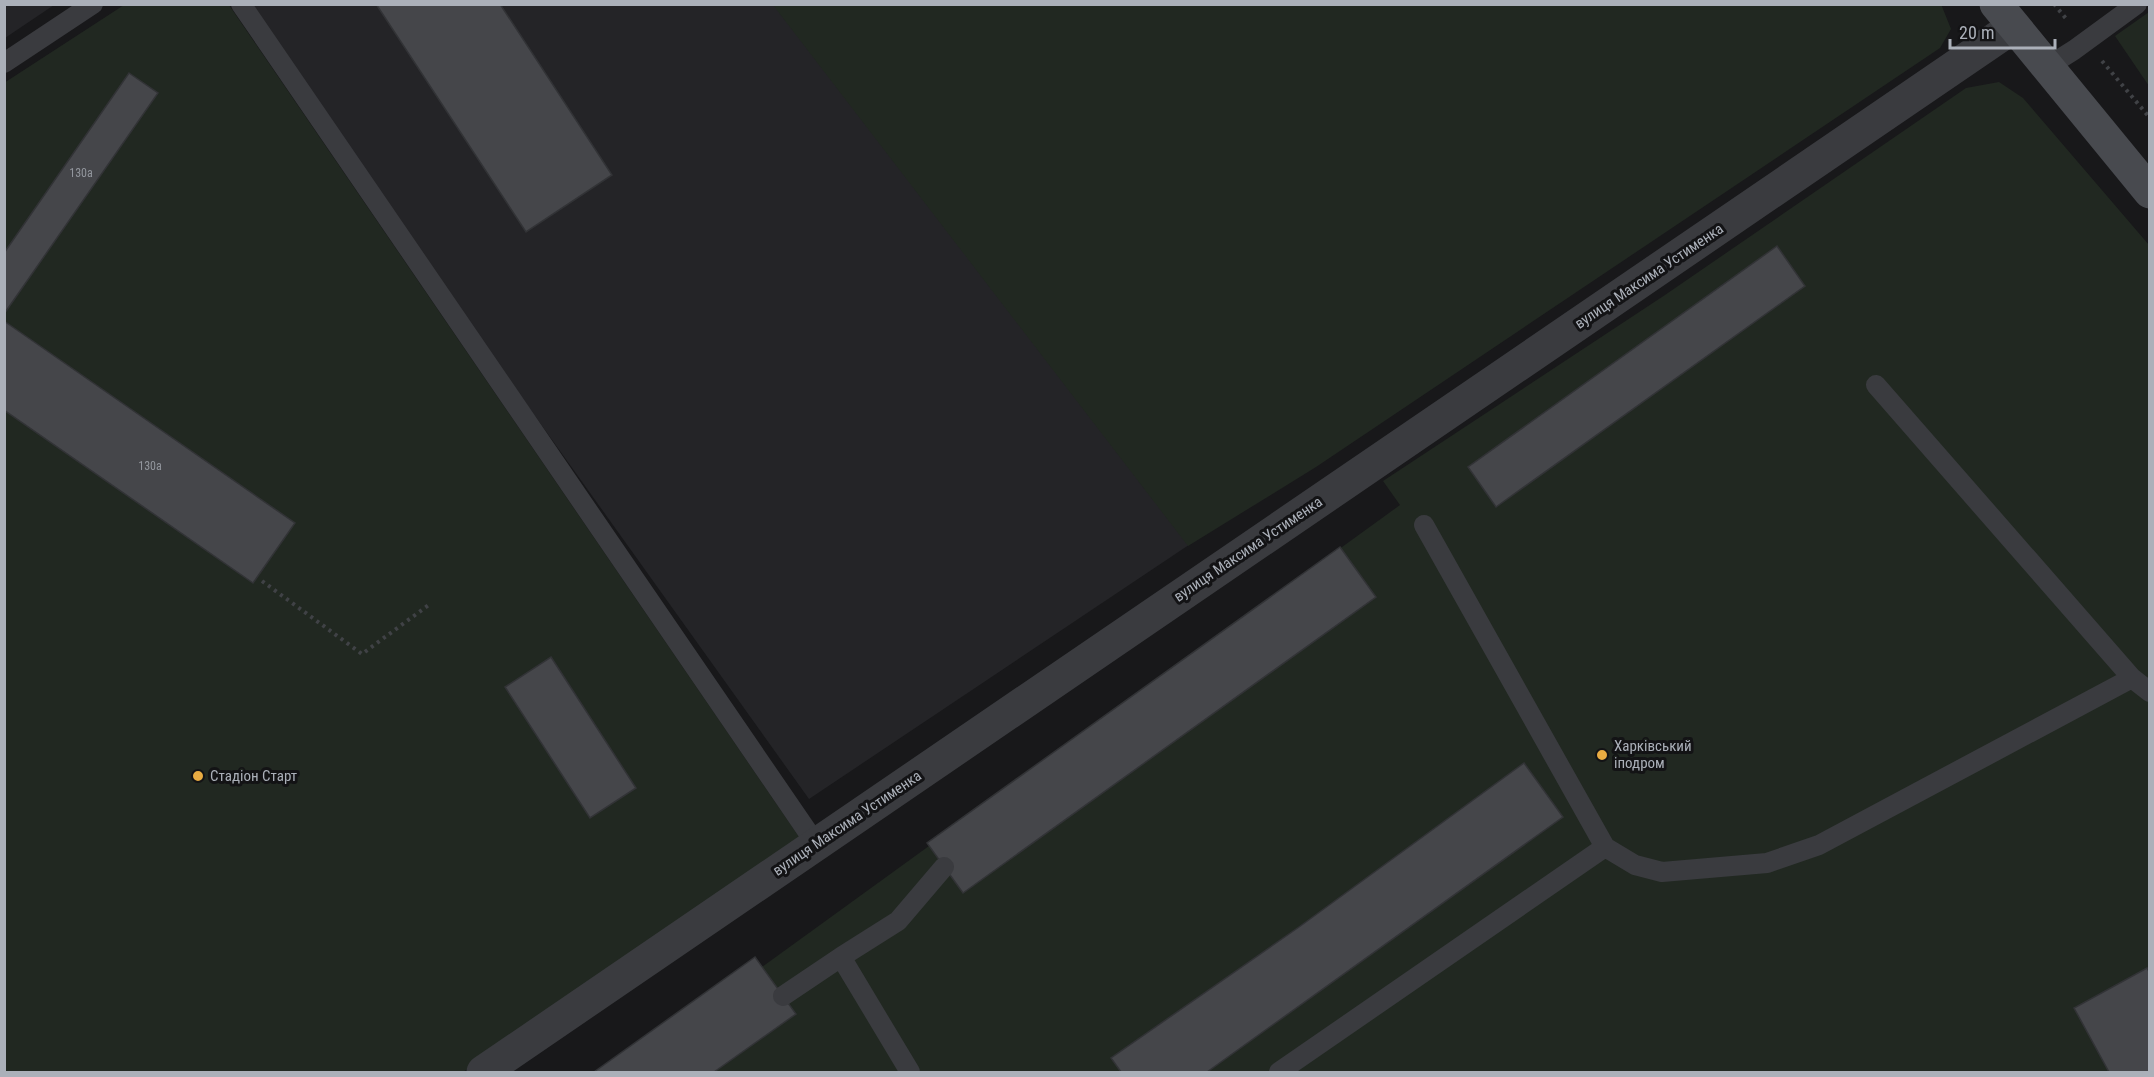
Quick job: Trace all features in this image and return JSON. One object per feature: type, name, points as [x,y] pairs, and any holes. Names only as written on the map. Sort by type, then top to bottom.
[{"type":"street","name":"вулиця Максима Устименка","points":[[483,1072],[816,844],[2005,16]]},
{"type":"street","points":[[2005,16],[2150,192]]},
{"type":"lane","points":[[4,63],[93,4]]},
{"type":"lane","points":[[241,4],[816,844]]},
{"type":"lane","points":[[2048,67],[2137,4]]},
{"type":"lane","points":[[1876,385],[2132,678],[2150,692]]},
{"type":"lane","points":[[1424,525],[1605,847],[1635,865],[1662,872],[1767,863],[1819,845],[2132,678]]},
{"type":"lane","points":[[1279,1072],[1605,847]]},
{"type":"lane","points":[[783,996],[898,921],[944,867]]},
{"type":"lane","points":[[841,957],[910,1072]]},
{"type":"path","points":[[2086,42],[2150,118]]},
{"type":"path","points":[[262,581],[362,654],[430,604]]},
{"type":"shaded area","points":[[5,4],[54,4],[54,5],[5,38]]},
{"type":"shaded area","points":[[1941,4],[1951,29],[1940,48],[1316,467],[1188,546],[773,5]]},
{"type":"shaded area","points":[[124,5],[229,5],[804,844],[463,1072],[5,1072],[4,83]]},
{"type":"shaded area","points":[[241,5],[950,5],[1295,474],[809,799]]},
{"type":"shaded area","points":[[2149,12],[2149,86],[2115,36]]},
{"type":"shaded area","name":"Харківський іподром","points":[[1999,82],[2023,98],[2149,245],[2149,1072],[617,1072],[1400,505],[1383,481],[1665,295],[1966,88]]},
{"type":"building","points":[[376,4],[500,4],[612,175],[526,232]]},
{"type":"building","points":[[129,73],[158,93],[4,314],[4,253]]},
{"type":"building","points":[[1777,246],[1805,286],[1496,507],[1468,467]]},
{"type":"building","points":[[4,321],[295,523],[253,583],[4,410]]},
{"type":"building","points":[[1340,547],[1376,597],[963,893],[927,843]]},
{"type":"building","points":[[551,657],[636,788],[590,818],[505,687]]},
{"type":"building","points":[[1524,763],[1563,817],[1207,1072],[1121,1072],[1111,1058],[1299,927]]},
{"type":"building","points":[[755,957],[796,1014],[714,1072],[594,1072]]},
{"type":"building","points":[[2147,968],[2150,973],[2150,1072],[2109,1072],[2074,1008]]},
{"type":"place","name":"Харківський іподром","points":[[1602,755]]},
{"type":"place","name":"Стадіон Старт","points":[[198,776]]}]
